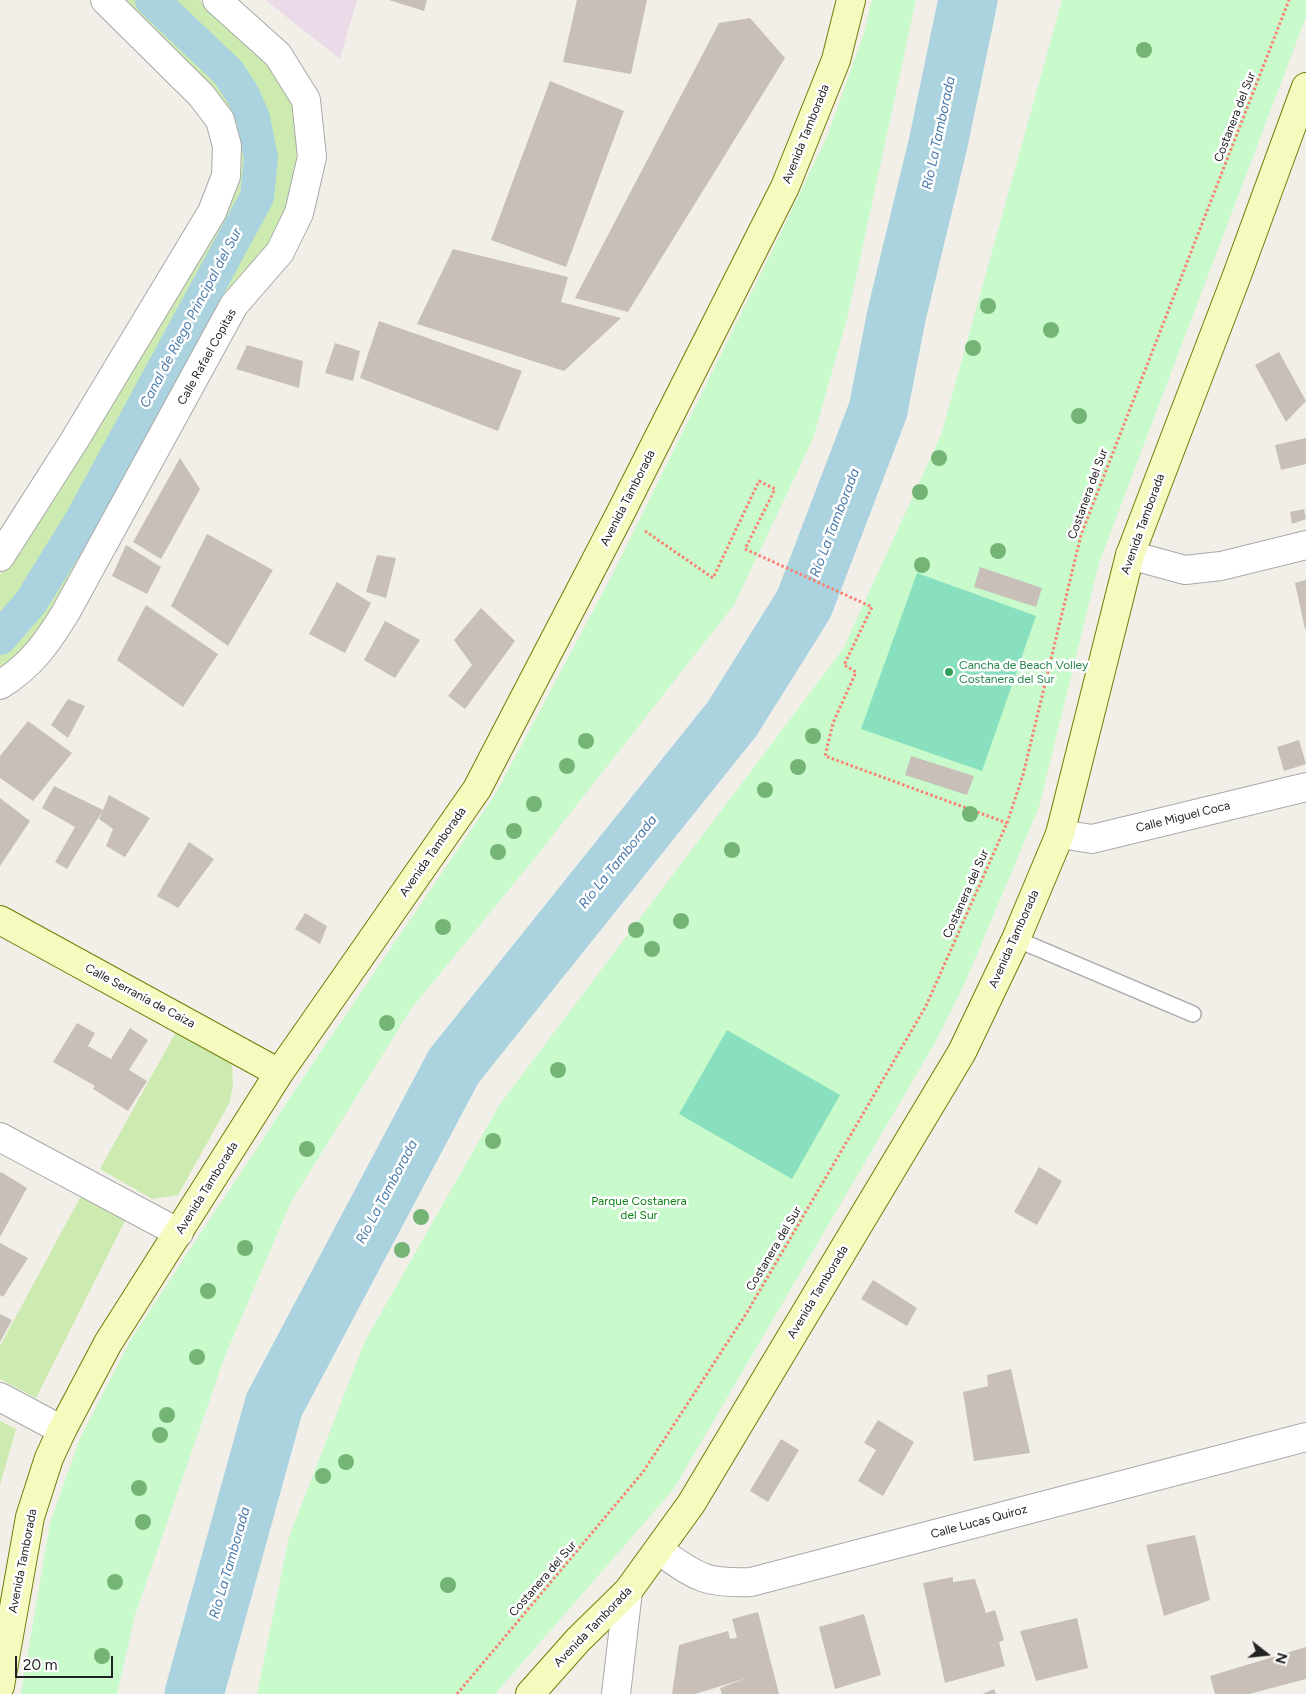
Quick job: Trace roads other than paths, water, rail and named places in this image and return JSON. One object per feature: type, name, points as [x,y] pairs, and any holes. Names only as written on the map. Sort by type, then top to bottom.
[{"type":"main road","name":"Avenida Tamborada","points":[[0,1686],[30,1517],[49,1458],[62,1430],[108,1343],[279,1072],[477,789],[620,514],[785,187],[836,60],[851,0]]},
{"type":"main road","name":"Avenida Tamborada","points":[[530,1694],[578,1640],[628,1591],[691,1504],[962,1052],[1016,938],[1060,834],[1130,555],[1236,278],[1306,87]]},
{"type":"main road","name":"Calle Serranía de Caiza","points":[[0,920],[279,1072]]},
{"type":"street","points":[[0,556],[74,441],[212,212],[226,176],[227,146],[220,120],[201,95],[105,0]]},
{"type":"street","name":"Calle Rafael Copitas","points":[[0,685],[18,674],[44,648],[71,603],[234,305],[280,252],[300,213],[312,157],[306,100],[278,55],[217,0]]},
{"type":"street","points":[[1130,555],[1185,570],[1221,566],[1306,545]]},
{"type":"street","name":"Calle Miguel Coca","points":[[1060,834],[1092,840],[1306,787]]},
{"type":"street","points":[[0,1137],[179,1233]]},
{"type":"street","points":[[0,1397],[62,1430]]},
{"type":"street","name":"Calle Lucas Quiroz","points":[[658,1550],[697,1576],[720,1583],[750,1582],[1306,1437]]},
{"type":"street","points":[[616,1694],[628,1591]]},
{"type":"lane","points":[[1016,938],[1193,1014]]},
{"type":"waterway","name":"Canal de Riego Principal del Sur","points":[[0,638],[31,602],[81,521],[257,197],[261,158],[253,118],[243,95],[228,72],[152,0]]},
{"type":"waterway","name":"Río La Tamborada","points":[[194,1694],[274,1405],[454,1066],[732,719],[804,604],[878,410],[897,313],[938,144],[968,0]]},
{"type":"place","name":"Cancha de Beach Volley Costanera del Sur","points":[[949,672]]},
{"type":"park label","name":"Parque Costanera del Sur","points":[[639,1208]]}]
